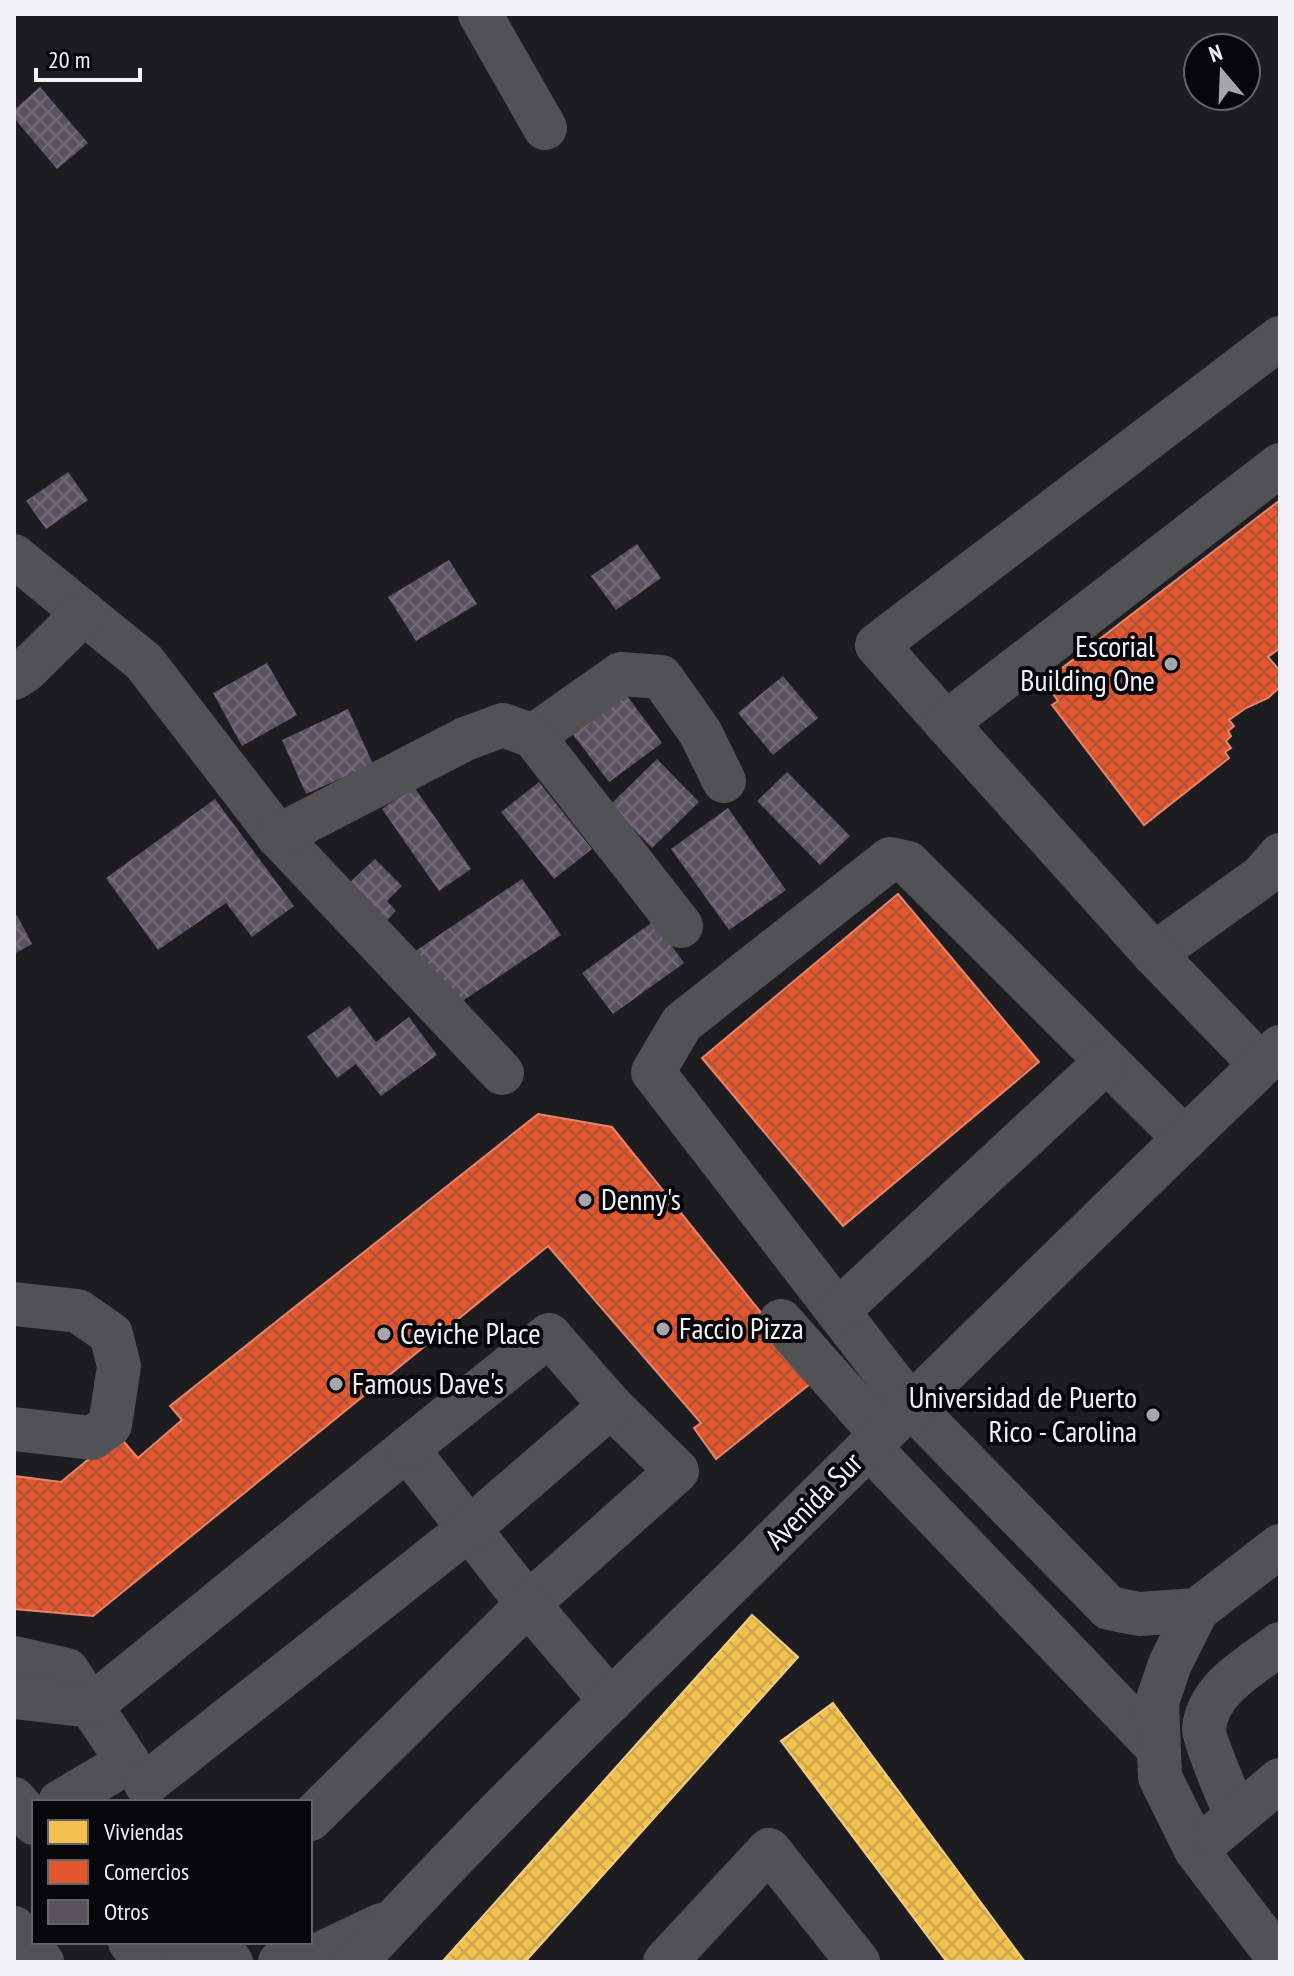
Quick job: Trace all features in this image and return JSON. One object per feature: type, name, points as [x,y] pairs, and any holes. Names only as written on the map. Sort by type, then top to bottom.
[{"type":"street","points":[[480,14],[545,128]]},
{"type":"street","points":[[1270,1056],[1154,954],[877,645],[1280,338]]},
{"type":"street","points":[[946,723],[1280,465]]},
{"type":"street","points":[[14,556],[144,662],[278,836],[502,1073]]},
{"type":"street","points":[[14,678],[84,613]]},
{"type":"street","points":[[533,736],[621,674],[661,677],[700,732],[724,781]]},
{"type":"street","points":[[278,836],[465,739],[503,725],[533,736],[681,926]]},
{"type":"street","points":[[1154,954],[1262,876],[1280,855]]},
{"type":"street","points":[[1185,1139],[908,863],[890,859],[682,1023],[653,1072],[838,1311],[887,1429],[1020,1517],[1109,1608],[1139,1614],[1197,1610]]},
{"type":"street","name":"Avenida Sur","points":[[356,1962],[394,1919],[611,1701],[1270,1056]]},
{"type":"street","points":[[838,1311],[1106,1062]]},
{"type":"street","points":[[14,1304],[78,1311],[111,1334],[119,1366],[110,1425],[92,1438],[14,1429]]},
{"type":"street","points":[[781,1321],[887,1429],[975,1557],[1158,1748]]},
{"type":"street","points":[[14,1697],[91,1706],[549,1335],[611,1406],[677,1471],[528,1604],[312,1817]]},
{"type":"street","points":[[81,1800],[145,1783],[470,1528],[611,1406]]},
{"type":"street","points":[[407,1449],[528,1604],[611,1701]]},
{"type":"street","points":[[975,1557],[1020,1517]]},
{"type":"street","points":[[1280,1546],[1197,1610],[1170,1664],[1157,1702],[1160,1777],[1196,1850],[1280,1960]]},
{"type":"street","points":[[1236,1816],[1204,1731],[1212,1702],[1231,1681],[1280,1644]]},
{"type":"street","points":[[14,1658],[67,1670],[145,1783]]},
{"type":"street","points":[[1196,1850],[1280,1780]]},
{"type":"street","points":[[665,1962],[769,1850],[858,1962]]},
{"type":"street","points":[[280,1962],[320,1954],[394,1919]]},
{"type":"street","points":[[132,1944],[146,1962]]},
{"type":"street","points":[[183,1944],[209,1958],[231,1962]]},
{"type":"building: Viviendas","points":[[752,1615],[798,1657],[525,1962],[442,1962]]},
{"type":"building: Viviendas","points":[[833,1703],[1025,1962],[947,1962],[781,1741]]},
{"type":"building: Comercios","name":"Escorial Building One","points":[[1280,500],[1280,648],[1268,657],[1280,671],[1280,687],[1268,698],[1229,720],[1234,726],[1228,731],[1231,736],[1226,741],[1231,748],[1225,752],[1229,758],[1144,825],[1052,705],[1058,701],[1053,694],[1059,689],[1055,684],[1062,678],[1057,672]]},
{"type":"building: Comercios","points":[[898,894],[1039,1062],[843,1226],[702,1058]]},
{"type":"building: Comercios","points":[[538,1114],[612,1127],[815,1380],[716,1459],[694,1428],[701,1423],[548,1246],[93,1616],[14,1609],[14,1476],[61,1482],[118,1435],[138,1458],[182,1420],[170,1406]]},
{"type":"building: Otros","points":[[40,87],[88,143],[57,169],[14,118],[14,110]]},
{"type":"building: Otros","points":[[68,472],[88,500],[46,529],[26,501]]},
{"type":"building: Otros","points":[[637,544],[661,578],[616,610],[591,576]]},
{"type":"building: Otros","points":[[449,560],[477,604],[416,641],[388,597]]},
{"type":"building: Otros","points":[[267,663],[297,715],[242,746],[213,693]]},
{"type":"building: Otros","points":[[783,676],[818,718],[773,755],[738,713]]},
{"type":"building: Otros","points":[[622,689],[662,743],[609,782],[568,728]]},
{"type":"building: Otros","points":[[348,709],[373,764],[306,794],[282,740]]},
{"type":"building: Otros","points":[[657,759],[699,802],[652,848],[610,805]]},
{"type":"building: Otros","points":[[787,772],[850,836],[820,865],[757,801]]},
{"type":"building: Otros","points":[[539,782],[592,849],[554,879],[501,812]]},
{"type":"building: Otros","points":[[414,787],[471,869],[439,891],[382,809]]},
{"type":"building: Otros","points":[[215,799],[294,906],[252,937],[226,903],[158,950],[106,878]]},
{"type":"building: Otros","points":[[728,808],[786,890],[729,930],[671,849]]},
{"type":"building: Otros","points":[[375,859],[402,886],[387,901],[396,911],[385,922],[348,884]]},
{"type":"building: Otros","points":[[522,879],[561,935],[449,1010],[411,954]]},
{"type":"building: Otros","points":[[17,915],[32,944],[14,954],[14,917]]},
{"type":"building: Otros","points":[[654,921],[684,963],[613,1014],[582,973]]},
{"type":"building: Otros","points":[[349,1006],[376,1042],[409,1017],[437,1055],[381,1096],[356,1064],[337,1078],[307,1037]]},
{"type":"place","name":"Escorial Building One","points":[[1171,664]]},
{"type":"place","name":"Denny's","points":[[585,1200]]},
{"type":"place","name":"Faccio Pizza","points":[[663,1329]]},
{"type":"place","name":"Ceviche Place","points":[[384,1334]]},
{"type":"place","name":"Famous Dave's","points":[[336,1384]]},
{"type":"place","name":"Universidad de Puerto Rico - Carolina","points":[[1153,1415]]}]
